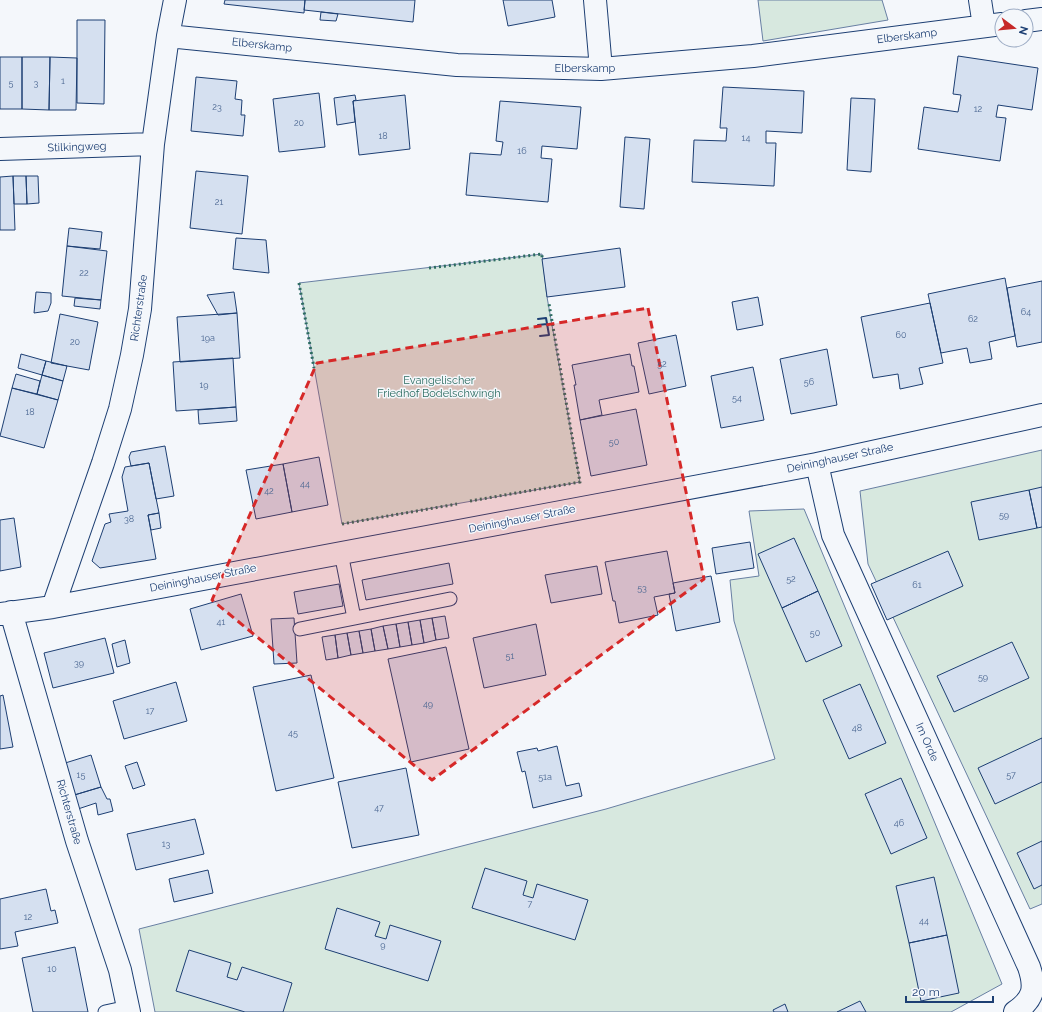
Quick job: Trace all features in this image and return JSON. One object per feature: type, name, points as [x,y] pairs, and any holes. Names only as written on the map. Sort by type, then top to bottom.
[{"type":"street","name":"Richterstraße","points":[[53,606],[118,416],[132,355],[140,309],[154,144],[168,36],[175,0]]},
{"type":"street","points":[[595,0],[601,69]]},
{"type":"street","points":[[980,0],[993,25]]},
{"type":"street","name":"Elberskamp","points":[[168,36],[457,65],[601,69],[753,56],[993,25]]},
{"type":"street","name":"Stilkingweg","points":[[0,149],[154,144]]},
{"type":"street","name":"Deininghauser Straße","points":[[5,613],[53,606],[817,464],[1042,415]]},
{"type":"street","name":"Im Orde","points":[[817,464],[833,535],[1029,967],[1033,981],[1030,998],[1015,1012]]},
{"type":"street","name":"Richterstraße","points":[[5,613],[77,841],[120,970],[129,1010]]},
{"type":"lane","points":[[341,552],[354,618]]},
{"type":"lane","points":[[300,629],[450,599]]},
{"type":"lane","points":[[105,1012],[129,1010]]},
{"type":"highlighted area","points":[[648,308],[704,579],[432,780],[212,600],[317,363]]},
{"type":"green space","points":[[758,0],[882,0],[888,20],[763,41]]},
{"type":"green space","name":"Evangelischer Friedhof Bodelschwingh","points":[[542,254],[547,297],[580,482],[342,524],[299,283]]},
{"type":"green space","points":[[1042,450],[1042,904],[1030,909],[868,564],[860,491]]},
{"type":"green space","points":[[804,509],[1002,984],[951,1012],[155,1012],[139,929],[606,809],[775,759],[734,621],[730,580],[759,576],[749,511]]},
{"type":"building","points":[[225,0],[305,0],[304,13],[224,4]]},
{"type":"building","points":[[305,0],[415,0],[413,22],[304,10]]},
{"type":"building","points":[[503,0],[552,0],[555,17],[508,26]]},
{"type":"building","points":[[321,12],[338,14],[336,21],[320,20]]},
{"type":"building","points":[[77,20],[105,20],[104,104],[77,103]]},
{"type":"building","points":[[958,56],[1038,68],[1032,110],[998,105],[996,117],[1006,118],[1000,161],[918,149],[924,107],[958,112],[961,95],[953,94]]},
{"type":"building","points":[[0,57],[22,57],[22,109],[0,109]]},
{"type":"building","points":[[22,57],[50,57],[49,110],[22,109]]},
{"type":"building","points":[[50,57],[77,58],[76,110],[49,110]]},
{"type":"building","points":[[196,77],[237,81],[235,99],[242,100],[241,115],[245,115],[243,136],[191,131]]},
{"type":"building","points":[[723,87],[804,91],[802,133],[766,131],[766,143],[776,143],[774,186],[692,182],[694,140],[726,141],[727,128],[720,128]]},
{"type":"building","points":[[319,93],[325,147],[279,152],[273,99]]},
{"type":"building","points":[[355,95],[356,100],[353,101],[355,122],[337,125],[334,98]]},
{"type":"building","points":[[405,95],[410,149],[359,155],[353,101]]},
{"type":"building","points":[[851,98],[875,99],[871,172],[847,170]]},
{"type":"building","points":[[500,101],[581,107],[577,149],[542,146],[541,158],[552,159],[548,202],[466,195],[470,153],[501,155],[503,142],[496,141]]},
{"type":"building","points":[[625,137],[650,139],[644,209],[620,207]]},
{"type":"building","points":[[196,171],[248,176],[242,234],[190,228]]},
{"type":"building","points":[[13,176],[15,230],[0,230],[0,177]]},
{"type":"building","points":[[13,176],[26,176],[27,204],[14,204]]},
{"type":"building","points":[[26,176],[38,176],[39,203],[27,204]]},
{"type":"building","points":[[69,228],[102,232],[100,249],[67,246]]},
{"type":"building","points":[[236,238],[266,240],[269,273],[233,269]]},
{"type":"building","points":[[67,246],[107,251],[101,300],[62,296]]},
{"type":"building","points":[[620,248],[625,287],[547,297],[542,259]]},
{"type":"building","points":[[1005,278],[1015,336],[989,342],[992,359],[970,363],[967,348],[941,353],[928,294]]},
{"type":"building","points":[[1042,281],[1042,342],[1017,347],[1007,288]]},
{"type":"building","points":[[36,292],[51,293],[51,303],[48,311],[34,313]]},
{"type":"building","points":[[234,292],[237,313],[218,315],[207,295]]},
{"type":"building","points":[[758,297],[763,325],[737,330],[732,302]]},
{"type":"building","points":[[75,298],[101,300],[100,309],[74,306]]},
{"type":"building","points":[[930,303],[943,363],[919,368],[923,384],[900,389],[898,374],[873,378],[861,317]]},
{"type":"building","points":[[237,313],[240,358],[180,362],[177,317]]},
{"type":"building","points":[[60,314],[98,322],[89,370],[51,363]]},
{"type":"building","points":[[676,335],[686,386],[649,394],[638,343]]},
{"type":"building","points":[[827,349],[837,405],[791,414],[780,359]]},
{"type":"building","points":[[21,354],[46,361],[42,375],[18,368]]},
{"type":"building","points":[[630,354],[639,392],[599,400],[602,415],[580,420],[572,365]]},
{"type":"building","points":[[233,358],[236,407],[176,411],[173,362]]},
{"type":"building","points":[[46,361],[67,366],[63,381],[42,375]]},
{"type":"building","points":[[753,367],[764,420],[721,428],[711,376]]},
{"type":"building","points":[[16,374],[40,381],[37,394],[12,388]]},
{"type":"building","points":[[42,375],[63,381],[58,400],[37,394]]},
{"type":"building","points":[[12,388],[58,400],[44,448],[0,436]]},
{"type":"building","points":[[236,407],[237,421],[199,424],[198,410]]},
{"type":"building","points":[[636,409],[647,465],[591,476],[580,420]]},
{"type":"building","points":[[165,446],[174,496],[156,499],[149,463],[131,466],[129,457],[131,452]]},
{"type":"building","points":[[319,457],[328,505],[292,512],[283,464]]},
{"type":"building","points":[[149,463],[159,513],[148,515],[156,559],[100,568],[92,561],[105,524],[111,522],[109,514],[128,511],[122,477],[125,467]]},
{"type":"building","points":[[283,464],[292,512],[256,519],[246,470]]},
{"type":"building","points":[[1042,487],[1042,527],[1037,528],[1029,490]]},
{"type":"building","points":[[1029,490],[1037,528],[979,540],[971,502]]},
{"type":"building","points":[[159,513],[161,528],[151,530],[148,515]]},
{"type":"building","points":[[14,518],[21,567],[0,571],[0,520]]},
{"type":"building","points":[[794,538],[818,591],[782,608],[758,554]]},
{"type":"building","points":[[750,542],[754,568],[716,574],[712,548]]},
{"type":"building","points":[[667,551],[675,593],[654,597],[658,615],[619,623],[605,562]]},
{"type":"building","points":[[948,551],[963,586],[887,620],[871,584]]},
{"type":"building","points":[[449,563],[453,584],[366,600],[362,580]]},
{"type":"building","points":[[597,566],[602,594],[551,603],[545,575]]},
{"type":"building","points":[[711,576],[720,622],[676,631],[669,594],[675,593],[673,583]]},
{"type":"building","points":[[339,584],[343,606],[298,614],[294,592]]},
{"type":"building","points":[[818,591],[842,646],[806,662],[782,608]]},
{"type":"building","points":[[241,594],[253,636],[201,650],[190,609]]},
{"type":"building","points":[[445,616],[449,638],[436,640],[432,618]]},
{"type":"building","points":[[294,618],[297,663],[274,664],[271,619]]},
{"type":"building","points":[[432,618],[436,640],[424,643],[420,620]]},
{"type":"building","points":[[420,620],[424,643],[412,645],[408,622]]},
{"type":"building","points":[[408,622],[412,645],[400,647],[396,624]]},
{"type":"building","points":[[396,624],[400,647],[388,649],[383,626]]},
{"type":"building","points":[[536,624],[546,675],[484,688],[473,638]]},
{"type":"building","points":[[383,626],[388,649],[375,651],[371,629]]},
{"type":"building","points":[[371,629],[375,651],[363,653],[359,631]]},
{"type":"building","points":[[359,631],[363,653],[351,655],[347,633]]},
{"type":"building","points":[[347,633],[351,655],[338,658],[335,635]]},
{"type":"building","points":[[335,635],[338,658],[326,660],[322,637]]},
{"type":"building","points":[[105,638],[114,673],[53,688],[44,653]]},
{"type":"building","points":[[125,640],[130,663],[117,667],[112,644]]},
{"type":"building","points":[[1012,642],[1029,678],[954,712],[937,676]]},
{"type":"building","points":[[446,647],[469,749],[411,762],[388,659]]},
{"type":"building","points":[[311,675],[334,778],[276,791],[253,687]]},
{"type":"building","points":[[176,682],[187,721],[124,739],[113,701]]},
{"type":"building","points":[[860,684],[886,743],[849,759],[823,700]]},
{"type":"building","points":[[3,695],[13,747],[0,749],[0,696]]},
{"type":"building","points":[[1042,738],[1042,782],[995,804],[978,768]]},
{"type":"building","points":[[557,746],[566,786],[579,783],[582,796],[533,808],[525,771],[522,772],[517,752],[537,748],[538,751]]},
{"type":"building","points":[[91,755],[101,787],[71,796],[62,764]]},
{"type":"building","points":[[137,762],[145,785],[133,789],[125,766]]},
{"type":"building","points":[[406,768],[419,835],[352,848],[338,782]]},
{"type":"building","points":[[901,778],[927,838],[891,854],[865,794]]},
{"type":"building","points":[[101,787],[107,799],[110,799],[113,811],[98,815],[96,803],[78,809],[71,796]]},
{"type":"building","points":[[195,819],[204,854],[136,870],[127,834]]},
{"type":"building","points":[[1042,841],[1042,885],[1034,889],[1017,853]]},
{"type":"building","points":[[485,868],[527,881],[523,895],[533,898],[537,884],[588,900],[575,940],[472,908]]},
{"type":"building","points":[[208,870],[213,893],[174,902],[169,879]]},
{"type":"building","points":[[934,877],[947,935],[909,943],[896,886]]},
{"type":"building","points":[[46,889],[51,911],[55,910],[58,923],[15,932],[18,946],[0,949],[0,899]]},
{"type":"building","points":[[337,908],[380,922],[375,936],[386,939],[390,925],[441,941],[428,981],[325,949]]},
{"type":"building","points":[[947,935],[959,993],[921,1001],[909,943]]},
{"type":"building","points":[[75,947],[88,1012],[33,1012],[22,958]]},
{"type":"building","points":[[189,950],[231,963],[227,977],[237,980],[242,967],[292,983],[283,1012],[245,1012],[176,991]]},
{"type":"building","points":[[860,1001],[866,1012],[837,1012]]},
{"type":"building","points":[[785,1004],[788,1012],[774,1012],[773,1010]]},
{"type":"hedge","points":[[429,268],[542,254],[542,259]]},
{"type":"hedge","points":[[299,283],[314,368]]},
{"type":"hedge","points":[[470,501],[580,482],[549,304]]},
{"type":"hedge","points":[[342,524],[457,504]]},
{"type":"wall","points":[[538,319],[546,318],[549,335],[540,336]]},
{"type":"wall","points":[[538,325],[547,324]]}]
